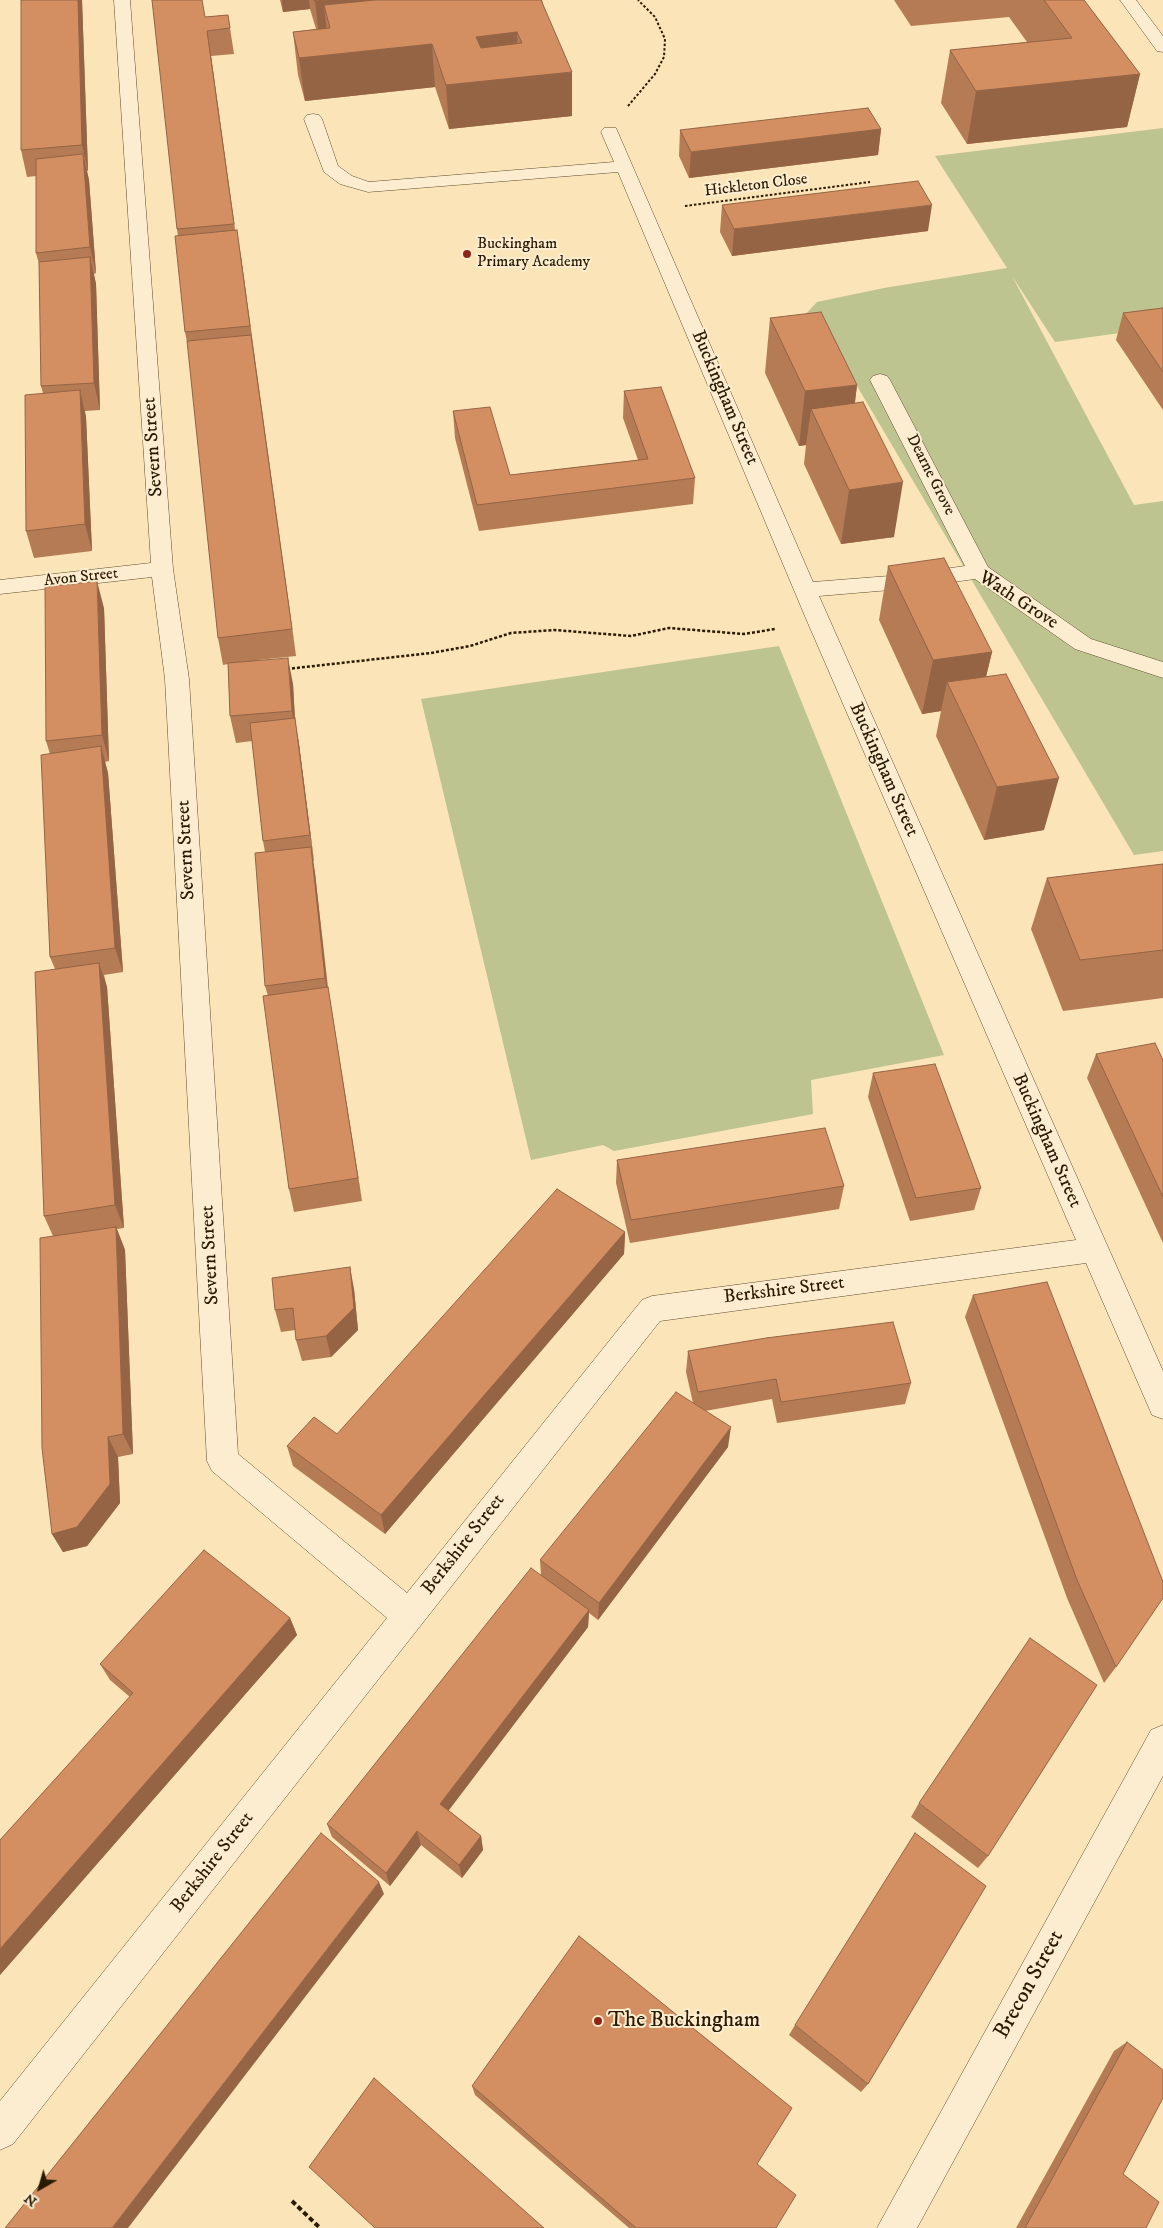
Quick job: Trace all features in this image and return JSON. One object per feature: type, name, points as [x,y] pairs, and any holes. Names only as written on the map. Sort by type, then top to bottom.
[{"type":"street","name":"Severn Street","points":[[122,0],[162,569],[176,679],[224,1461],[409,1615]]},
{"type":"street","points":[[1128,0],[1163,47]]},
{"type":"street","points":[[313,119],[330,168],[346,180],[368,187],[624,166]]},
{"type":"street","name":"Buckingham Street","points":[[610,132],[818,621],[1163,1405]]},
{"type":"street","name":"Dearne Grove","points":[[880,380],[979,570]]},
{"type":"street","name":"Avon Street","points":[[0,587],[162,569]]},
{"type":"street","name":"Wath Grove","points":[[806,590],[902,582],[979,570],[1083,644],[1163,670]]},
{"type":"street","name":"Berkshire Street","points":[[0,2131],[652,1309],[1094,1250]]},
{"type":"street","name":"Brecon Street","points":[[896,2228],[1163,1742]]},
{"type":"path","points":[[610,132],[613,124],[655,74],[664,57],[665,39],[658,24],[646,7],[638,0]]},
{"type":"path","name":"Hickleton Close","points":[[644,212],[870,182]]},
{"type":"path","points":[[283,669],[431,653],[470,646],[511,634],[554,630],[631,636],[669,628],[744,634],[818,621]]},
{"type":"path","points":[[292,2201],[320,2228]]},
{"type":"green space","points":[[1163,128],[1163,327],[1055,342],[1012,276],[1134,505],[1163,501],[1163,851],[1134,855],[834,347],[803,317],[817,302],[884,288],[1007,268],[935,156]]},
{"type":"green space","points":[[779,646],[944,1055],[811,1080],[813,1114],[614,1151],[603,1145],[531,1160],[421,699]]},
{"type":"building","points":[[21,0],[78,0],[82,145],[21,150]]},
{"type":"building","points":[[152,0],[202,0],[205,17],[228,15],[230,28],[207,31],[234,224],[177,229]]},
{"type":"building","points":[[375,0],[541,0],[572,72],[446,85],[432,44],[299,58],[293,32],[330,28],[324,5]],"holes":[[[517,32],[522,43],[481,48],[476,37]]]},
{"type":"building","points":[[1044,0],[1084,0],[1140,74],[976,91],[950,50],[1072,38]]},
{"type":"building","points":[[868,108],[881,129],[691,152],[680,130]]},
{"type":"building","points":[[83,154],[90,247],[36,253],[36,159]]},
{"type":"building","points":[[918,181],[932,205],[734,229],[722,205]]},
{"type":"building","points":[[237,230],[250,326],[185,332],[175,236]]},
{"type":"building","points":[[90,257],[94,383],[41,386],[39,262]]},
{"type":"building","points":[[1163,308],[1163,372],[1123,313]]},
{"type":"building","points":[[821,312],[857,385],[805,391],[770,318]]},
{"type":"building","points":[[251,335],[292,629],[218,638],[187,341]]},
{"type":"building","points":[[661,387],[695,478],[477,505],[453,411],[490,407],[510,475],[648,459],[624,391]]},
{"type":"building","points":[[80,390],[85,524],[26,531],[25,395]]},
{"type":"building","points":[[863,402],[903,482],[849,490],[811,409]]},
{"type":"building","points":[[944,558],[992,652],[933,660],[888,566]]},
{"type":"building","points":[[97,581],[102,735],[46,741],[45,587]]},
{"type":"building","points":[[288,658],[292,711],[230,716],[228,663]]},
{"type":"building","points":[[1006,674],[1059,778],[997,787],[947,682]]},
{"type":"building","points":[[295,718],[310,835],[263,841],[250,723]]},
{"type":"building","points":[[101,746],[115,948],[50,957],[41,755]]},
{"type":"building","points":[[311,847],[325,978],[265,986],[255,853]]},
{"type":"building","points":[[1163,864],[1163,950],[1080,960],[1047,878]]},
{"type":"building","points":[[99,963],[115,1205],[44,1216],[35,972]]},
{"type":"building","points":[[328,987],[358,1178],[289,1189],[263,996]]},
{"type":"building","points":[[1155,1043],[1163,1060],[1163,1197],[1096,1054]]},
{"type":"building","points":[[935,1064],[981,1188],[916,1198],[873,1073]]},
{"type":"building","points":[[825,1128],[844,1186],[631,1220],[617,1160]]},
{"type":"building","points":[[557,1189],[625,1232],[381,1515],[287,1446],[314,1417],[337,1434]]},
{"type":"building","points":[[116,1227],[123,1434],[108,1437],[110,1484],[77,1527],[52,1534],[42,1448],[40,1238]]},
{"type":"building","points":[[350,1267],[354,1308],[326,1336],[296,1340],[293,1308],[275,1310],[272,1278]]},
{"type":"building","points":[[1047,1282],[1163,1582],[1163,1598],[1116,1667],[1077,1580],[973,1295]]},
{"type":"building","points":[[893,1322],[911,1383],[781,1402],[776,1379],[698,1392],[688,1351],[766,1338]]},
{"type":"building","points":[[676,1392],[731,1427],[599,1603],[540,1560]]},
{"type":"building","points":[[204,1550],[290,1618],[0,1949],[0,1840],[133,1693],[100,1664]]},
{"type":"building","points":[[531,1568],[589,1610],[440,1804],[481,1836],[459,1865],[417,1831],[386,1873],[327,1824]]},
{"type":"building","points":[[1030,1638],[1097,1685],[988,1856],[919,1803]]},
{"type":"building","points":[[321,1833],[379,1882],[112,2228],[5,2228]]},
{"type":"building","points":[[915,1833],[986,1886],[868,2084],[795,2025]]},
{"type":"building","name":"The Buckingham","points":[[579,1936],[792,2108],[757,2164],[796,2195],[776,2228],[636,2228],[472,2086]]},
{"type":"building","points":[[1127,2042],[1163,2070],[1163,2098],[1123,2174],[1159,2202],[1146,2228],[1025,2228]]},
{"type":"building","points":[[374,2078],[544,2228],[375,2228],[309,2167]]},
{"type":"place","name":"Buckingham Primary Academy","points":[[467,254]]},
{"type":"place","name":"The Buckingham","points":[[598,2021]]}]
